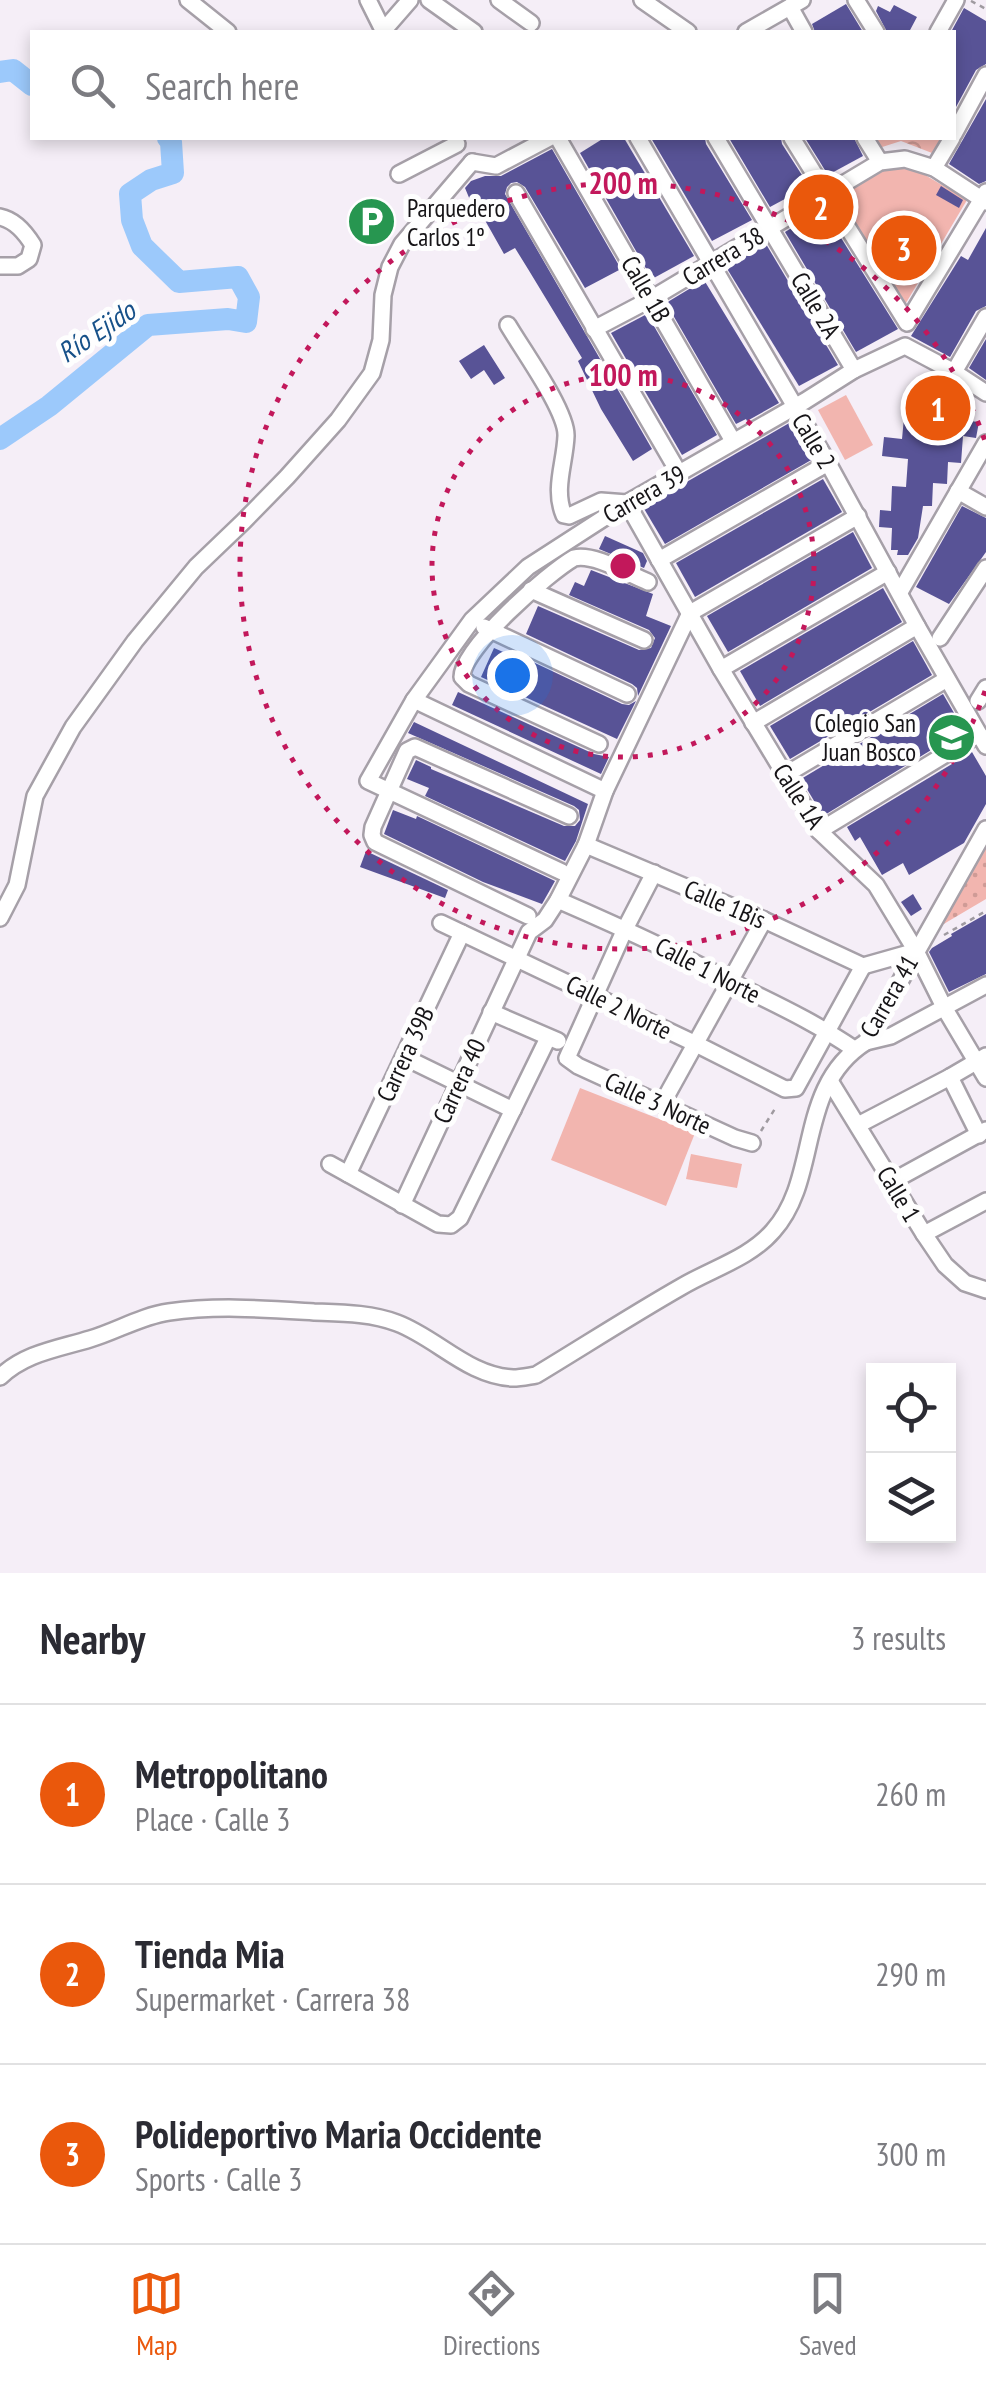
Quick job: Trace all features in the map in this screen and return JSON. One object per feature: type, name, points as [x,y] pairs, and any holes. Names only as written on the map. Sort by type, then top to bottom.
[{"type":"street","points":[[188,0],[226,30]]},
{"type":"street","points":[[368,0],[383,30]]},
{"type":"street","points":[[386,30],[410,0]]},
{"type":"street","points":[[429,0],[471,30]]},
{"type":"street","points":[[499,0],[531,24]]},
{"type":"street","points":[[642,0],[685,30]]},
{"type":"street","points":[[856,0],[875,30]]},
{"type":"street","points":[[939,30],[956,0]]},
{"type":"street","points":[[749,30],[796,3],[803,30]]},
{"type":"street","points":[[959,111],[986,75]]},
{"type":"street","points":[[399,174],[455,141],[472,162],[496,166],[545,140]]},
{"type":"street","name":"Calle 1B","points":[[559,140],[733,442]]},
{"type":"street","name":"Calle 2","points":[[639,140],[828,463],[982,740]]},
{"type":"street","name":"Calle 2A","points":[[717,140],[854,370]]},
{"type":"street","points":[[793,140],[907,323],[985,197],[934,168],[950,140]]},
{"type":"street","points":[[867,140],[880,162]]},
{"type":"street","name":"Carrera 38","points":[[594,329],[880,162],[905,159],[934,168]]},
{"type":"street","points":[[0,918],[17,885],[35,796],[64,742],[135,641],[196,567],[287,477],[338,420],[372,373],[381,340],[383,295],[390,267],[402,244],[472,162]]},
{"type":"street","points":[[516,193],[678,474]]},
{"type":"street","points":[[0,217],[23,231],[33,244],[29,259],[18,266],[0,266]]},
{"type":"street","points":[[986,317],[954,372],[986,393]]},
{"type":"street","points":[[508,325],[564,423],[560,509],[569,516],[601,501],[627,503]]},
{"type":"street","name":"Carrera 39","points":[[389,790],[368,781],[418,695],[472,620],[547,552],[854,370],[905,346],[954,372]]},
{"type":"street","points":[[900,592],[986,443]]},
{"type":"street","points":[[659,560],[828,463]]},
{"type":"street","points":[[958,491],[986,507]]},
{"type":"street","name":"Calle 1A","points":[[627,503],[819,831],[876,884],[945,1009],[981,1058],[986,1078]]},
{"type":"street","points":[[558,900],[690,612],[858,516]]},
{"type":"street","points":[[599,744],[464,680],[461,674],[465,663],[491,631],[531,590],[568,561],[582,556],[648,582]]},
{"type":"street","points":[[722,670],[888,572]]},
{"type":"street","points":[[940,638],[984,575]]},
{"type":"street","points":[[531,590],[644,640]]},
{"type":"street","points":[[472,620],[627,694]]},
{"type":"street","points":[[753,723],[916,626]]},
{"type":"street","points":[[785,775],[947,679]]},
{"type":"street","points":[[418,695],[605,792]]},
{"type":"street","points":[[819,831],[982,740]]},
{"type":"street","points":[[528,916],[375,842],[373,827],[406,751],[416,747],[569,816]]},
{"type":"street","points":[[389,790],[562,872]]},
{"type":"street","name":"Carrera 41","points":[[0,1377],[30,1356],[100,1336],[144,1318],[169,1312],[252,1308],[359,1314],[396,1322],[464,1363],[490,1373],[514,1378],[536,1375],[684,1285],[756,1247],[783,1220],[798,1181],[812,1120],[830,1080],[840,1063],[860,1046],[986,830]]},
{"type":"street","name":"Calle 1Bis","points":[[586,845],[863,966]]},
{"type":"street","points":[[569,1052],[654,873]]},
{"type":"street","name":"Calle 1 Norte","points":[[558,900],[625,929],[860,1046]]},
{"type":"street","name":"Carrera 40","points":[[402,1205],[529,932],[545,920],[558,900]]},
{"type":"street","points":[[662,1104],[764,920]]},
{"type":"street","name":"Calle 2 Norte","points":[[441,923],[790,1089]]},
{"type":"street","name":"Carrera 39B","points":[[348,1174],[462,934]]},
{"type":"street","points":[[776,1107],[828,1032],[863,966],[916,951]]},
{"type":"street","points":[[860,1046],[891,1036],[986,985]]},
{"type":"street","name":"Calle 3 Norte","points":[[491,1012],[548,1038],[569,1052],[578,1066],[752,1143]]},
{"type":"street","points":[[330,1164],[438,1224],[452,1226],[460,1218],[548,1038]]},
{"type":"street","points":[[404,1056],[512,1110]]},
{"type":"street","points":[[858,1125],[981,1058]]},
{"type":"street","points":[[891,1182],[982,1133],[950,1077]]},
{"type":"street","name":"Calle 1","points":[[830,1080],[945,1265],[966,1282],[986,1290]]},
{"type":"street","points":[[924,1234],[986,1200]]},
{"type":"street","points":[[966,1282],[986,1272]]},
{"type":"path","points":[[970,0],[986,10]]},
{"type":"path","points":[[916,951],[986,911]]},
{"type":"path","points":[[752,1143],[776,1107]]},
{"type":"green space","points":[[871,140],[940,140],[932,153],[901,141],[876,149]]},
{"type":"green space","points":[[905,163],[967,200],[906,303],[838,198],[877,173]]},
{"type":"green space","points":[[846,395],[873,445],[845,460],[818,410]]},
{"type":"green space","points":[[986,846],[986,899],[942,925]]},
{"type":"green space","points":[[580,1088],[695,1133],[666,1206],[551,1160]]},
{"type":"green space","points":[[691,1154],[742,1164],[737,1188],[686,1179]]},
{"type":"building","points":[[846,4],[862,30],[814,30],[812,24]]},
{"type":"building","points":[[894,5],[917,17],[910,30],[886,30],[876,11],[878,6],[890,12]]},
{"type":"building","points":[[964,8],[986,21],[986,64],[976,70],[956,107],[956,30],[952,30]]},
{"type":"building","points":[[986,99],[986,181],[979,184],[949,164]]},
{"type":"building","points":[[601,140],[625,140],[694,256],[652,279],[580,153]]},
{"type":"building","points":[[652,140],[705,140],[752,220],[712,241]]},
{"type":"building","points":[[730,140],[781,140],[809,186],[770,207]]},
{"type":"building","points":[[806,140],[855,140],[863,156],[828,175]]},
{"type":"building","points":[[552,149],[621,269],[585,288],[525,187],[511,183],[505,194],[652,449],[633,461],[601,409],[578,361],[582,358],[528,269],[515,248],[504,254],[465,188],[471,181],[501,176]]},
{"type":"building","points":[[941,186],[963,200],[959,208],[936,195]]},
{"type":"building","points":[[823,209],[898,329],[856,352],[785,232]]},
{"type":"building","points":[[986,228],[986,306],[976,311],[950,357],[911,336],[961,256],[968,260]]},
{"type":"building","points":[[766,244],[838,365],[799,386],[726,267]]},
{"type":"building","points":[[704,280],[779,403],[736,424],[666,303]]},
{"type":"building","points":[[647,314],[717,435],[682,455],[611,333]]},
{"type":"building","points":[[986,339],[986,380],[969,368]]},
{"type":"building","points":[[484,345],[505,378],[494,385],[484,370],[471,379],[459,361]]},
{"type":"building","points":[[906,397],[971,403],[969,421],[979,422],[976,438],[963,436],[961,463],[948,462],[947,484],[933,483],[932,506],[923,506],[918,538],[908,555],[897,555],[898,550],[891,550],[892,528],[879,527],[880,510],[891,511],[892,486],[906,487],[908,459],[882,456],[884,437],[902,439]]},
{"type":"building","points":[[791,422],[813,459],[665,544],[643,507]]},
{"type":"building","points":[[823,479],[842,512],[695,597],[676,563]]},
{"type":"building","points":[[962,506],[986,518],[986,552],[949,604],[916,587]]},
{"type":"building","points":[[853,532],[872,568],[728,652],[707,616]]},
{"type":"building","points":[[605,536],[643,553],[647,561],[644,568],[599,549]]},
{"type":"building","points":[[591,570],[653,594],[646,616],[671,626],[638,696],[632,684],[526,634],[538,606],[639,650],[651,648],[655,638],[649,630],[569,595],[575,582],[584,586]]},
{"type":"building","points":[[883,588],[902,622],[760,706],[740,671]]},
{"type":"building","points":[[913,641],[932,675],[790,759],[770,726]]},
{"type":"building","points":[[494,648],[517,658],[518,655],[622,704],[636,701],[617,739],[481,677]]},
{"type":"building","points":[[458,692],[594,754],[609,757],[601,774],[452,705]]},
{"type":"building","points":[[943,694],[964,730],[823,816],[801,779]]},
{"type":"building","points":[[414,722],[588,804],[565,861],[425,796],[429,788],[407,779],[416,760],[564,826],[575,826],[580,820],[579,810],[408,733]]},
{"type":"building","points":[[972,752],[986,776],[986,804],[964,843],[909,875],[903,863],[882,875],[860,837],[855,841],[847,827]]},
{"type":"building","points":[[393,810],[416,819],[417,816],[555,881],[542,904],[483,882],[384,834]]},
{"type":"building","points":[[366,851],[448,890],[445,898],[360,867]]},
{"type":"building","points":[[913,894],[922,909],[911,916],[901,902]]},
{"type":"building","points":[[986,914],[986,974],[949,992],[929,952]]},
{"type":"waterway","name":"Río Ejido","points":[[0,72],[13,70],[30,83]]},
{"type":"waterway","name":"Río Ejido","points":[[0,439],[49,406],[148,325],[228,319],[246,322],[249,297],[238,277],[179,282],[142,246],[132,220],[130,194],[151,180],[173,173],[170,140]]},
{"type":"place","name":"Tienda Mia","points":[[821,207]]},
{"type":"place","name":"Parquedero Carlos 1º","points":[[372,222]]},
{"type":"place","name":"Polideportivo Maria Occidente","points":[[904,248]]},
{"type":"place","name":"Metropolitano","points":[[938,408]]},
{"type":"place","name":"Colegio San Juan Bosco","points":[[951,737]]}]
